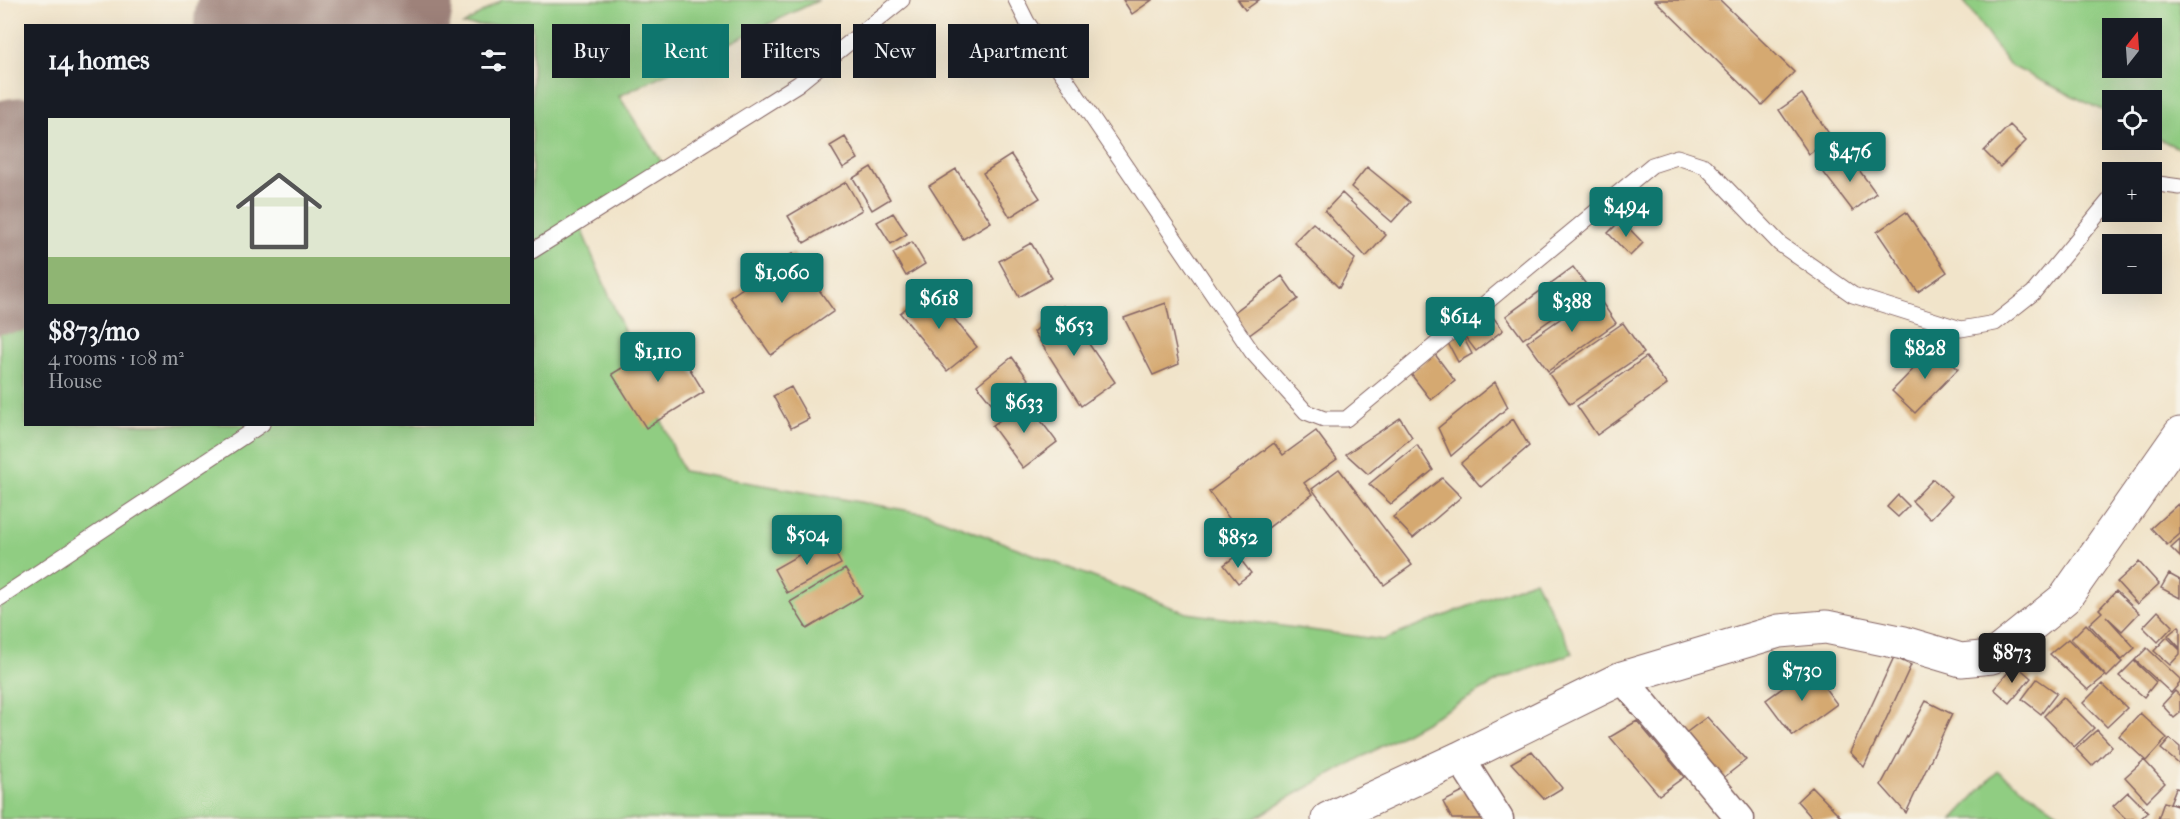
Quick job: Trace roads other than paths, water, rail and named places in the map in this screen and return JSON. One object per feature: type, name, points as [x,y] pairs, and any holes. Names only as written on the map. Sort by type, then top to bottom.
[{"type":"street","points":[[1328,819],[1460,758],[1622,678],[1779,631],[1826,627],[1904,643],[1961,660],[1992,657],[2065,598],[2180,434]]},
{"type":"street","points":[[1622,678],[1740,819]]},
{"type":"street","points":[[1460,758],[1499,819]]},
{"type":"lane","points":[[534,250],[798,84],[902,0]]},
{"type":"lane","points":[[1016,0],[1027,22],[1252,352],[1306,412],[1324,418],[1346,418],[1652,165],[1677,157],[1705,166],[1780,244],[1852,295],[1961,329],[1995,323],[2033,293],[2102,210]]},
{"type":"lane","points":[[2162,185],[2180,187]]},
{"type":"lane","points":[[0,598],[259,426]]}]
